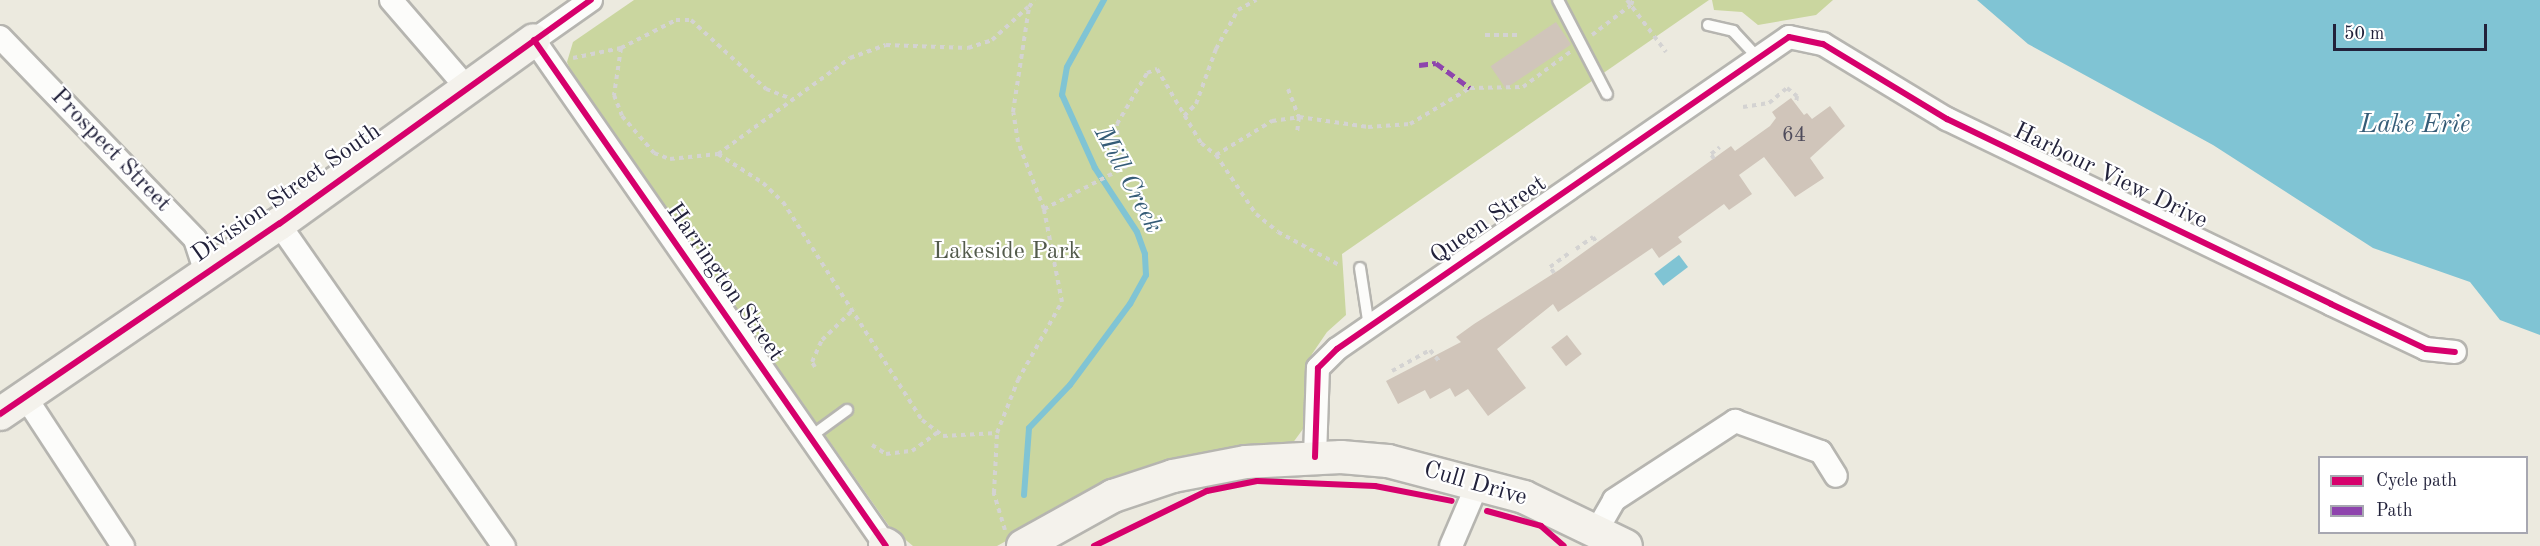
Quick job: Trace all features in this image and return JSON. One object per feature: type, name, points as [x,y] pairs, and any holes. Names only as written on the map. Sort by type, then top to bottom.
[{"type":"street","points":[[391,0],[467,87]]},
{"type":"street","name":"Division Street South","points":[[0,414],[279,224],[591,0]]},
{"type":"street","name":"Prospect Street","points":[[0,37],[195,239],[206,273]]},
{"type":"street","name":"Harbour View Drive","points":[[1756,56],[1789,37],[1823,44],[1958,124],[2427,349],[2455,352]]},
{"type":"street","name":"Harrington Street","points":[[534,40],[886,545]]},
{"type":"street","name":"Queen Street","points":[[1315,457],[1318,368],[1369,327],[1756,56]]},
{"type":"street","points":[[279,224],[504,546]]},
{"type":"street","points":[[26,398],[123,546]]},
{"type":"street","points":[[1597,530],[1614,500],[1735,421],[1821,452],[1836,477]]},
{"type":"street","points":[[1016,541],[1053,537],[1113,496],[1173,476],[1246,462],[1315,457]]},
{"type":"street","name":"Cull Drive","points":[[1315,457],[1388,461],[1478,483],[1524,497],[1597,530],[1626,546]]},
{"type":"street","points":[[1451,546],[1478,483]]},
{"type":"lane","points":[[1558,0],[1582,42],[1607,94]]},
{"type":"lane","points":[[1708,25],[1732,31],[1756,56]]},
{"type":"lane","points":[[1360,268],[1369,327]]},
{"type":"lane","points":[[810,437],[847,410]]},
{"type":"path","points":[[621,48],[614,95],[622,116],[654,153],[670,159],[718,154],[850,58],[886,45],[968,48],[992,40],[1034,0]]},
{"type":"path","points":[[1184,116],[1196,104],[1216,49],[1239,10],[1256,0]]},
{"type":"path","points":[[1627,0],[1666,52]]},
{"type":"path","points":[[1216,156],[1272,121],[1299,117],[1368,127],[1410,124],[1470,88],[1523,87],[1631,6],[1633,0]]},
{"type":"path","points":[[1016,541],[1001,522],[994,494],[996,433],[1018,380],[1062,302],[1044,209],[1018,142],[1013,112],[1029,7]]},
{"type":"path","points":[[570,59],[621,48],[676,20],[691,20],[766,89],[792,99]]},
{"type":"path","points":[[1485,35],[1519,35]]},
{"type":"path","points":[[1044,209],[1087,189],[1127,166],[1118,144],[1117,124],[1147,73],[1157,69],[1201,143],[1216,156],[1256,214],[1278,232],[1339,265]]},
{"type":"path","points":[[1743,107],[1769,103],[1787,88],[1797,96],[1796,104]]},
{"type":"path","points":[[1288,89],[1299,117],[1297,134]]},
{"type":"path","points":[[1714,159],[1711,154],[1720,147]]},
{"type":"path","points":[[718,154],[763,183],[783,202],[854,309],[922,420],[943,436],[996,433]]},
{"type":"path","points":[[1576,249],[1593,237],[1597,243]]},
{"type":"path","points":[[1554,273],[1550,267],[1569,253]]},
{"type":"path","points":[[815,367],[812,362],[822,340],[854,309]]},
{"type":"path","points":[[1392,371],[1430,350],[1439,361]]},
{"type":"path","points":[[872,445],[886,454],[912,451],[938,432]]},
{"type":"green space","name":"Lakeside Park","points":[[634,0],[1709,0],[1342,254],[1346,315],[1327,332],[1312,354],[1305,376],[1303,429],[1292,444],[1017,535],[997,546],[913,546],[889,526],[572,74],[567,62],[573,42]]},
{"type":"green space","points":[[1712,0],[1833,0],[1816,15],[1758,25],[1742,12],[1714,10]]},
{"type":"water","name":"Lake Erie","points":[[1977,0],[2540,0],[2540,335],[2500,320],[2470,282],[2373,248],[2213,145],[2028,44]]},
{"type":"water","points":[[1679,255],[1688,267],[1663,286],[1654,274]]},
{"type":"building","points":[[1556,22],[1571,44],[1506,89],[1491,66]]},
{"type":"building","points":[[1791,98],[1804,115],[1807,113],[1812,119],[1830,106],[1845,126],[1810,158],[1824,178],[1795,197],[1764,157],[1739,175],[1752,194],[1729,210],[1724,204],[1678,237],[1682,242],[1659,258],[1652,248],[1558,312],[1553,304],[1497,349],[1526,388],[1488,416],[1468,389],[1455,397],[1450,388],[1430,399],[1425,390],[1398,404],[1386,381],[1461,342],[1456,337],[1474,324],[1559,270],[1731,146],[1735,151],[1770,126],[1776,118],[1772,112]]},
{"type":"building","points":[[1567,335],[1582,354],[1566,366],[1551,347]]},
{"type":"waterway","name":"Mill Creek","points":[[1024,495],[1029,428],[1070,385],[1130,304],[1146,275],[1145,254],[1137,232],[1095,168],[1062,95],[1067,67],[1104,0]]},
{"type":"marked path","points":[[1419,65],[1436,63],[1470,88]]},
{"type":"cycle path","points":[[0,414],[279,224],[591,0]]},
{"type":"cycle path","points":[[1315,457],[1318,368],[1337,349],[1789,37],[1823,44],[1947,119],[2426,349],[2455,352]]},
{"type":"cycle path","points":[[534,40],[886,546]]},
{"type":"cycle path","points":[[1094,546],[1207,491],[1257,481],[1375,486],[1452,501]]},
{"type":"cycle path","points":[[1487,511],[1541,526],[1564,546]]}]
